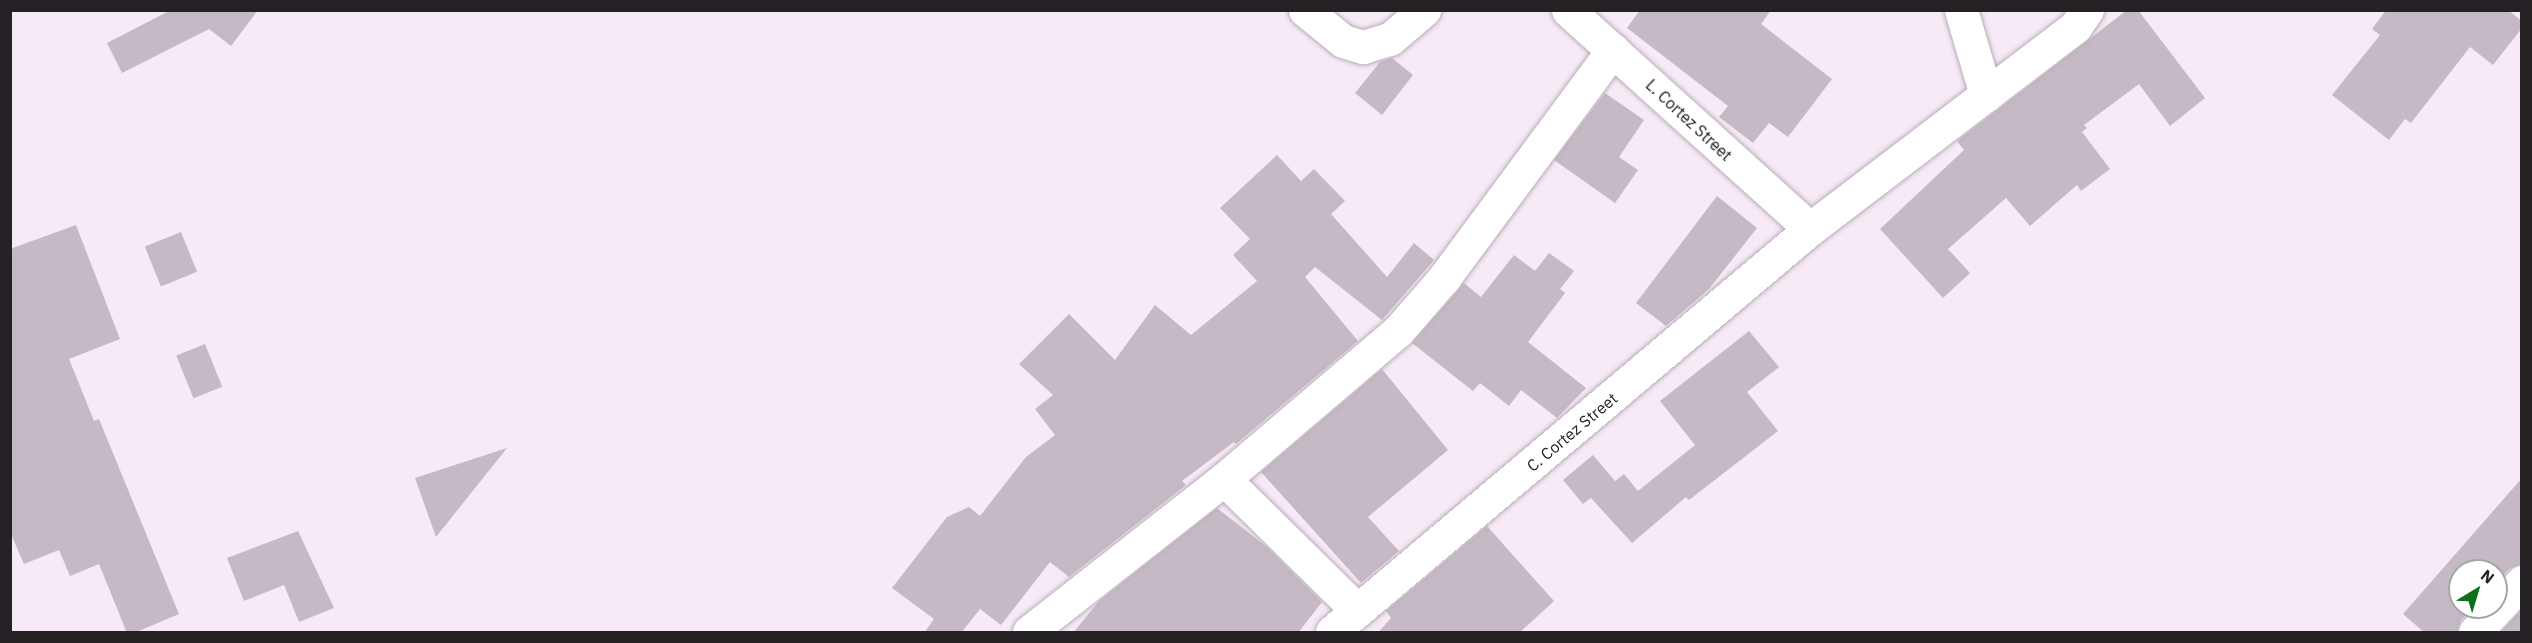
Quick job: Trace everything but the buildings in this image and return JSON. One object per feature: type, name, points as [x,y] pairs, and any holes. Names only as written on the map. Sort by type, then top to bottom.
[{"type":"street","points":[[1305,10],[1343,41],[1363,47],[1390,39],[1424,10]]},
{"type":"street","name":"L. Cortez Street","points":[[1568,10],[1810,230]]},
{"type":"street","points":[[1961,10],[1986,95]]},
{"type":"street","name":"C. Cortez Street","points":[[1332,633],[1356,610],[1569,436],[1810,230],[2075,27],[2087,10]]},
{"type":"street","points":[[1029,633],[1224,479],[1398,331],[1444,278],[1613,50]]},
{"type":"street","points":[[1224,479],[1356,610]]},
{"type":"street","points":[[2475,633],[2522,582]]}]
